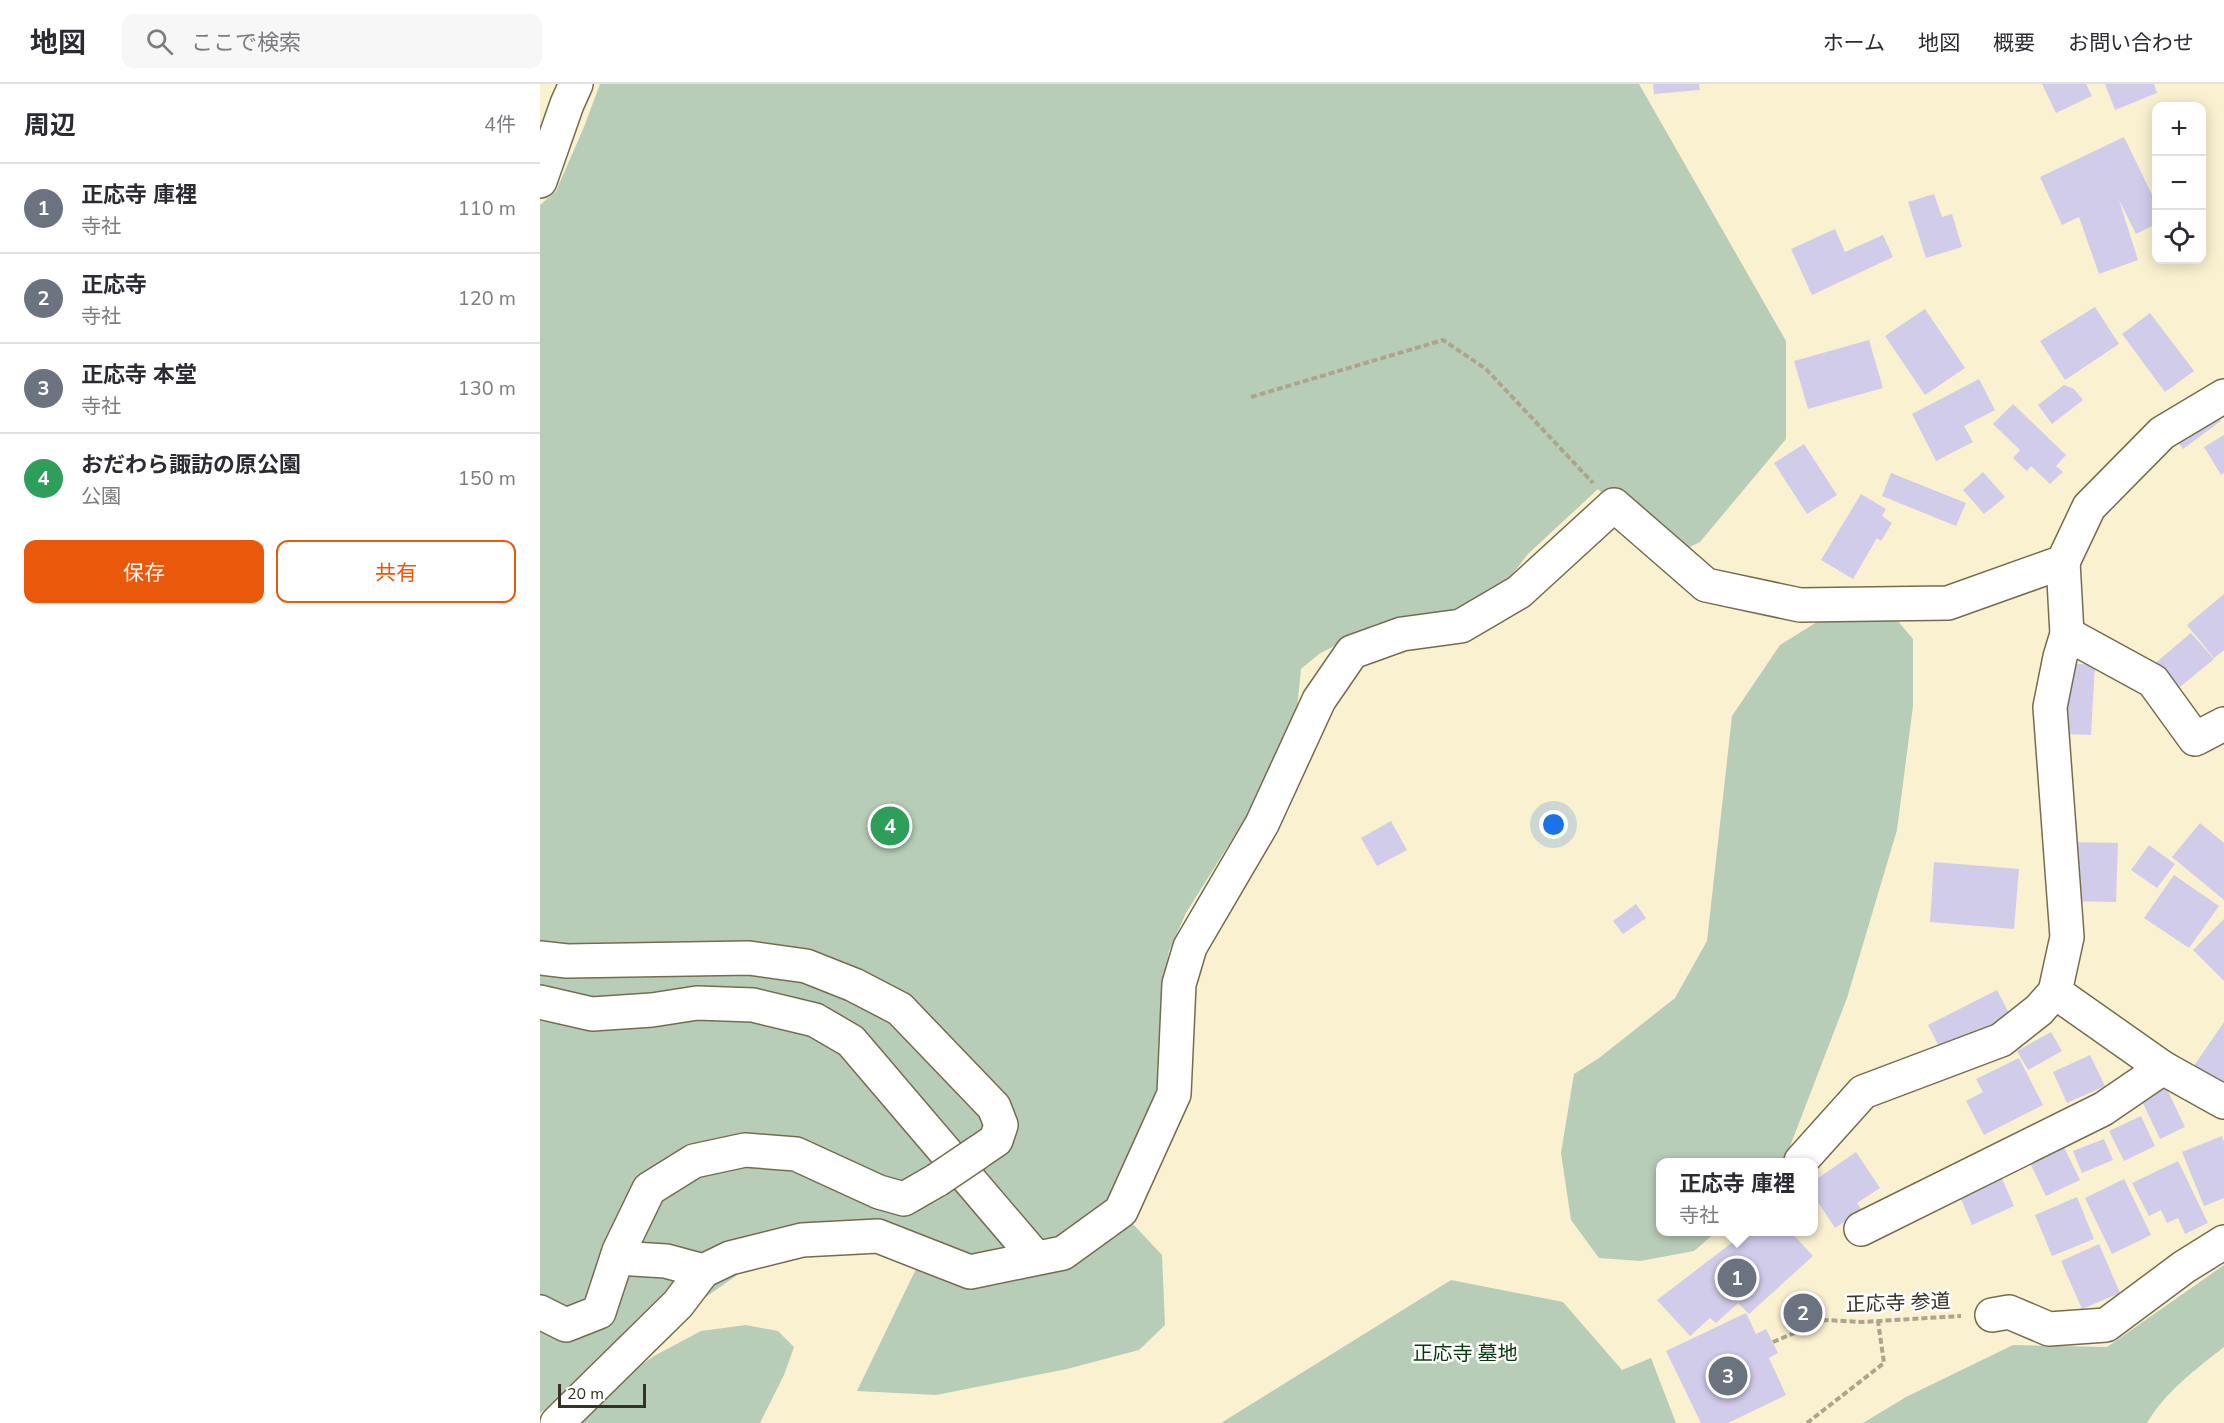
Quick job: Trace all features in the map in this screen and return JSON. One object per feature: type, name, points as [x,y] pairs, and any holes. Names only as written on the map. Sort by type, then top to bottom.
[{"type":"street","points":[[540,181],[576,84]]},
{"type":"street","points":[[1804,1158],[1863,1092],[2001,1040],[2047,1001],[2067,937],[2050,707],[2067,634],[2064,562],[2089,507],[2162,433],[2224,396]]},
{"type":"street","points":[[557,1423],[678,1304],[703,1271],[730,1258],[802,1240],[878,1236],[970,1272],[1062,1253],[1121,1212],[1174,1094],[1179,984],[1190,947],[1262,824],[1319,700],[1352,652],[1402,634],[1461,626],[1519,592],[1614,505],[1706,585],[1800,606],[1948,603],[2064,562]]},
{"type":"street","points":[[2067,634],[2152,681],[2195,740],[2224,724]]},
{"type":"street","points":[[540,958],[567,961],[748,958],[806,966],[854,985],[900,1009],[994,1107],[1001,1125],[996,1140],[938,1180],[904,1199],[879,1192],[796,1154],[745,1150],[694,1161],[649,1189],[617,1258],[599,1312],[566,1326],[540,1312]]},
{"type":"street","points":[[2047,1001],[2224,1102]]},
{"type":"street","points":[[540,1002],[592,1014],[697,1004],[753,1005],[815,1020],[851,1041],[1036,1258]]},
{"type":"street","points":[[1861,1229],[2103,1109],[2163,1068]]},
{"type":"street","points":[[1992,1315],[2009,1312],[2049,1329],[2106,1325],[2184,1267],[2224,1242]]},
{"type":"street","points":[[617,1258],[666,1261],[703,1271]]},
{"type":"path","points":[[1251,396],[1443,340],[1486,369],[1614,505]]},
{"type":"path","name":"正応寺 参道","points":[[1773,1342],[1825,1320],[1878,1321],[1992,1315]]},
{"type":"path","points":[[1807,1423],[1884,1362],[1878,1321]]},
{"type":"green space","points":[[600,84],[1639,84],[1786,341],[1786,439],[1700,542],[1665,559],[1598,489],[1528,554],[1489,605],[1467,616],[1420,616],[1376,624],[1319,654],[1301,669],[1294,740],[1186,913],[1169,951],[1165,975],[1160,1098],[1117,1207],[1162,1255],[1165,1325],[1139,1350],[1067,1369],[936,1395],[857,1391],[930,1240],[763,1257],[540,1413],[540,205],[556,191]]},
{"type":"green space","points":[[1881,601],[1913,639],[1913,706],[1897,830],[1847,998],[1786,1158],[1656,1158],[1656,1236],[1711,1236],[1694,1251],[1640,1261],[1599,1258],[1571,1220],[1561,1153],[1574,1074],[1599,1058],[1675,998],[1707,941],[1732,716],[1780,645],[1825,617]]},
{"type":"green space","points":[[2224,1265],[2224,1347],[2172,1391],[2147,1423],[1863,1423],[1906,1397],[2013,1345],[2107,1347]]},
{"type":"green space","name":"正応寺 墓地","points":[[1451,1280],[1563,1302],[1622,1370],[1651,1358],[1676,1423],[1221,1423]]},
{"type":"green space","points":[[746,1325],[778,1331],[794,1347],[784,1375],[760,1423],[556,1423],[654,1356],[701,1331]]},
{"type":"building","points":[[1653,84],[1699,84],[1700,90],[1654,94]]},
{"type":"building","points":[[2042,84],[2086,84],[2092,96],[2056,113]]},
{"type":"building","points":[[2105,84],[2154,84],[2157,93],[2115,110]]},
{"type":"building","points":[[2124,137],[2152,195],[2152,226],[2136,234],[2119,200],[2138,260],[2099,274],[2079,217],[2062,225],[2040,177]]},
{"type":"building","points":[[1934,194],[1942,217],[1952,214],[1962,247],[1926,258],[1908,202]]},
{"type":"building","points":[[1835,229],[1845,252],[1883,235],[1893,257],[1812,295],[1791,249]]},
{"type":"building","points":[[2095,307],[2119,344],[2065,380],[2040,341]]},
{"type":"building","points":[[1925,309],[1965,368],[1925,395],[1885,336]]},
{"type":"building","points":[[2150,313],[2194,371],[2165,392],[2122,334]]},
{"type":"building","points":[[1869,340],[1883,388],[1808,409],[1794,361]]},
{"type":"building","points":[[1979,379],[1995,410],[1964,426],[1973,442],[1936,461],[1912,414]]},
{"type":"building","points":[[2064,385],[2074,389],[2083,400],[2052,424],[2038,405]]},
{"type":"building","points":[[2013,404],[2066,455],[2056,466],[2063,472],[2050,484],[2031,466],[2027,471],[2013,458],[2020,450],[1993,424]]},
{"type":"building","points":[[2210,407],[2221,421],[2183,449],[2172,435]]},
{"type":"building","points":[[2224,435],[2224,473],[2221,475],[2204,447]]},
{"type":"building","points":[[1804,444],[1837,495],[1807,514],[1774,463]]},
{"type":"building","points":[[1983,472],[2005,497],[1984,514],[1963,490]]},
{"type":"building","points":[[1891,473],[1966,503],[1956,526],[1882,496]]},
{"type":"building","points":[[1861,494],[1886,509],[1882,516],[1892,523],[1881,541],[1877,538],[1853,579],[1821,560]]},
{"type":"building","points":[[2224,594],[2224,650],[2214,658],[2187,625]]},
{"type":"building","points":[[2191,633],[2214,659],[2175,691],[2153,665]]},
{"type":"building","points":[[2065,663],[2095,665],[2091,735],[2062,734]]},
{"type":"building","points":[[1391,821],[1407,850],[1377,866],[1361,838]]},
{"type":"building","points":[[2200,823],[2224,843],[2224,900],[2172,857]]},
{"type":"building","points":[[2071,842],[2118,843],[2116,902],[2069,901]]},
{"type":"building","points":[[2149,845],[2175,864],[2157,888],[2131,870]]},
{"type":"building","points":[[1934,862],[2019,869],[2014,929],[1930,922]]},
{"type":"building","points":[[2174,875],[2219,906],[2189,948],[2144,918]]},
{"type":"building","points":[[1636,904],[1646,918],[1623,934],[1613,921]]},
{"type":"building","points":[[2224,919],[2224,981],[2193,950]]},
{"type":"building","points":[[1997,990],[2014,1023],[1945,1058],[1928,1025]]},
{"type":"building","points":[[2224,1022],[2224,1093],[2187,1076]]},
{"type":"building","points":[[2051,1032],[2062,1051],[2028,1070],[2017,1051]]},
{"type":"building","points":[[2090,1055],[2105,1086],[2067,1103],[2053,1072]]},
{"type":"building","points":[[2019,1058],[2043,1105],[1984,1135],[1966,1101],[1983,1092],[1976,1079]]},
{"type":"building","points":[[2164,1083],[2185,1127],[2160,1139],[2139,1095]]},
{"type":"building","points":[[2141,1116],[2155,1146],[2124,1161],[2109,1131]]},
{"type":"building","points":[[2222,1136],[2224,1142],[2224,1198],[2204,1206],[2182,1152]]},
{"type":"building","points":[[2104,1139],[2113,1160],[2082,1173],[2073,1151]]},
{"type":"building","points":[[2063,1145],[2080,1180],[2046,1196],[2029,1161]]},
{"type":"building","points":[[1856,1152],[1880,1188],[1857,1203],[1862,1210],[1835,1228],[1818,1202],[1818,1178]]},
{"type":"building","points":[[2178,1161],[2208,1223],[2185,1234],[2178,1218],[2167,1223],[2161,1210],[2149,1216],[2132,1183]]},
{"type":"building","points":[[2000,1174],[2014,1206],[1972,1225],[1958,1192]]},
{"type":"building","points":[[2124,1179],[2151,1235],[2112,1254],[2085,1198]]},
{"type":"building","points":[[2077,1197],[2094,1239],[2052,1256],[2035,1215]]},
{"type":"building","points":[[1741,1236],[1795,1236],[1813,1256],[1749,1314],[1738,1303],[1716,1323],[1710,1318],[1690,1336],[1657,1300]]},
{"type":"building","points":[[2099,1244],[2120,1293],[2082,1309],[2061,1261]]},
{"type":"building","points":[[1746,1313],[1756,1334],[1766,1329],[1778,1353],[1769,1358],[1786,1395],[1728,1423],[1701,1423],[1666,1351]]},
{"type":"place","name":"おだわら諏訪の原公園","points":[[890,826]]},
{"type":"place","name":"正応寺 庫裡","points":[[1737,1278]]},
{"type":"place","name":"正応寺","points":[[1803,1313]]},
{"type":"place","name":"正応寺 本堂","points":[[1728,1376]]}]
